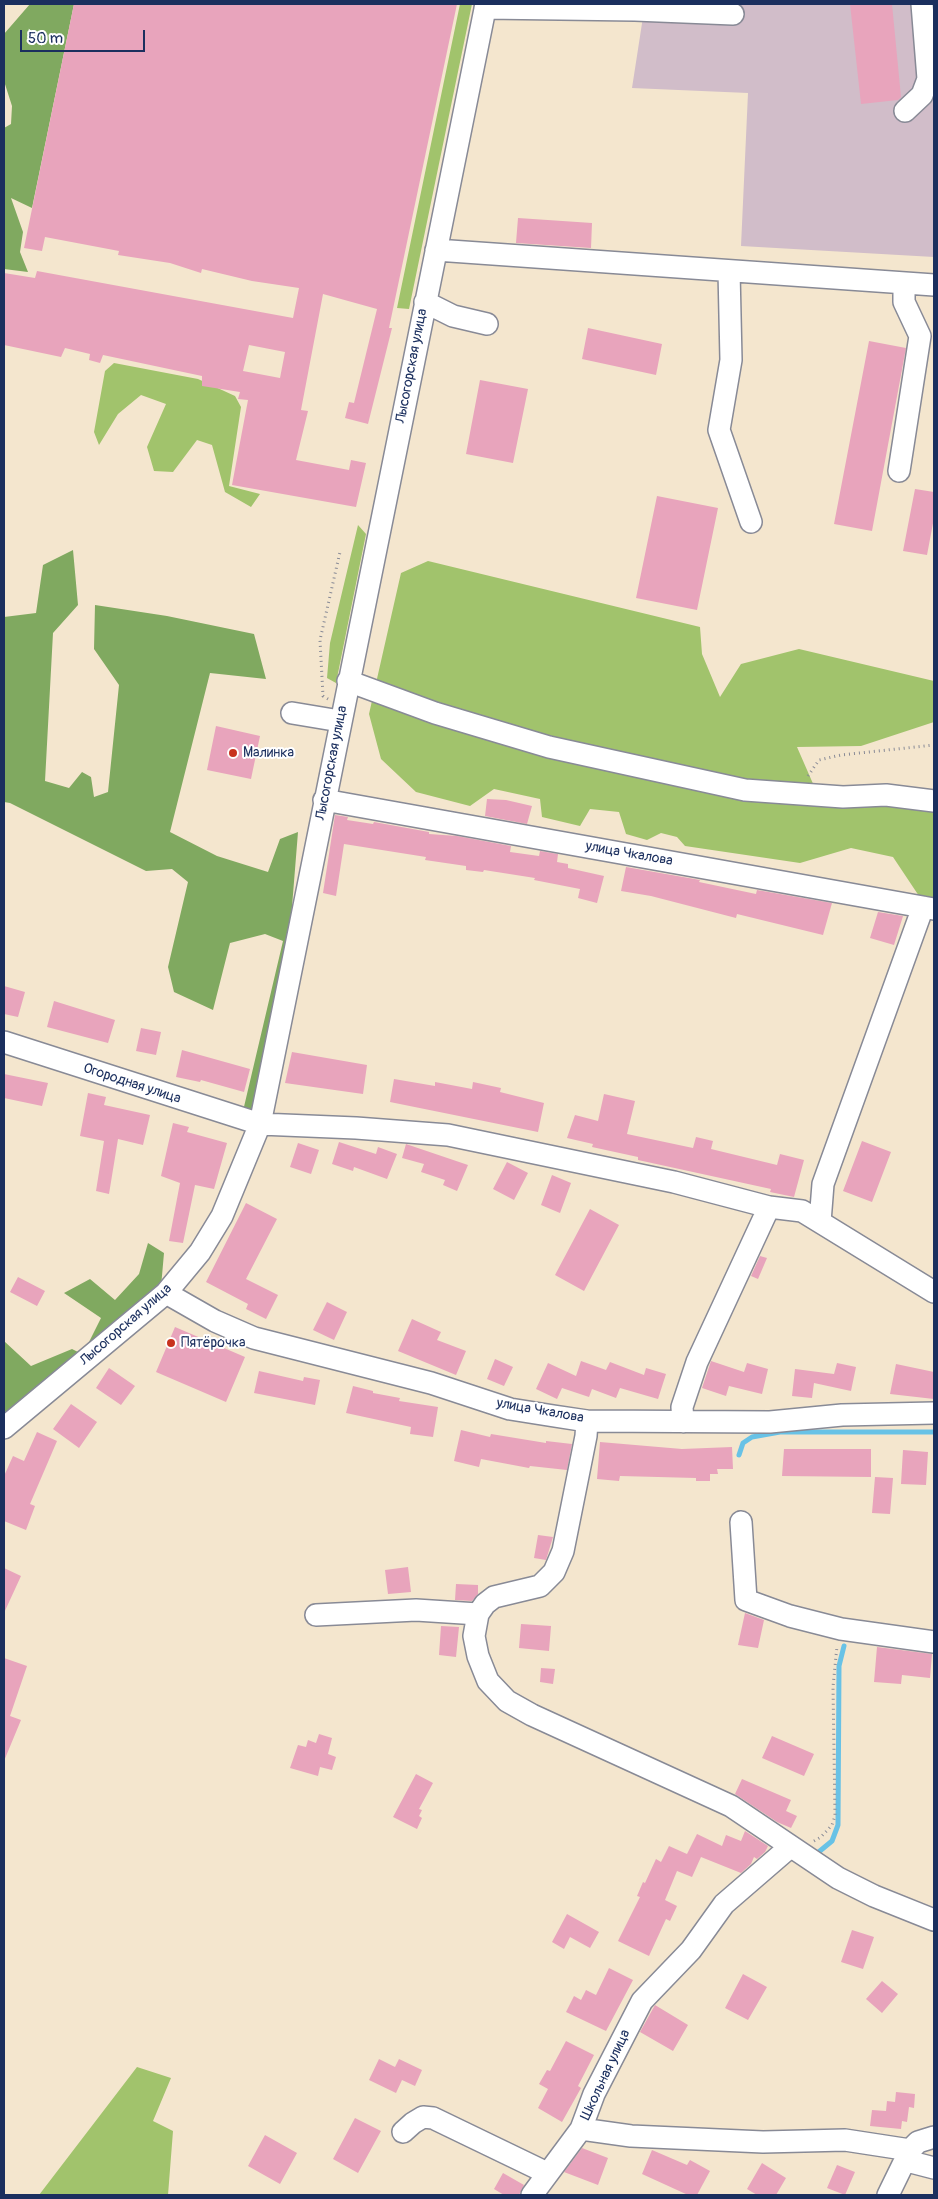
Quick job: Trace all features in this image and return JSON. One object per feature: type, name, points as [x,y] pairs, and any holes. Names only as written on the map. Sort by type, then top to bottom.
[{"type":"street","points":[[905,110],[922,95],[928,79],[922,4]]},
{"type":"street","points":[[486,6],[733,14]]},
{"type":"street","name":"Лысогорская улица","points":[[4,1428],[166,1293],[200,1252],[222,1216],[260,1124],[348,681],[486,6]]},
{"type":"street","points":[[436,250],[934,285]]},
{"type":"street","points":[[729,271],[732,360],[720,430],[752,522]]},
{"type":"street","points":[[898,471],[920,336],[904,302],[904,283]]},
{"type":"street","points":[[425,302],[452,316],[488,324]]},
{"type":"street","points":[[348,681],[435,713],[549,747],[745,790],[797,792],[843,797],[886,795],[934,801]]},
{"type":"street","points":[[292,712],[340,721]]},
{"type":"street","name":"улица Чкалова","points":[[324,800],[929,908]]},
{"type":"street","points":[[929,908],[811,1217],[934,1292]]},
{"type":"street","name":"Огородная улица","points":[[4,1042],[260,1124],[356,1128],[448,1135],[674,1182],[811,1217]]},
{"type":"street","points":[[683,1422],[682,1407],[697,1362],[768,1207]]},
{"type":"street","name":"улица Чкалова","points":[[166,1293],[215,1321],[254,1338],[430,1383],[510,1409],[587,1421],[770,1422],[842,1415],[934,1414]]},
{"type":"street","points":[[587,1421],[586,1436],[563,1551],[554,1572],[540,1586],[494,1597],[485,1604],[478,1614],[474,1636],[478,1656],[488,1681],[507,1701],[532,1716],[731,1806],[838,1878],[874,1896],[934,1920]]},
{"type":"street","points":[[741,1522],[746,1600],[790,1616],[841,1629],[934,1642]]},
{"type":"street","points":[[316,1615],[416,1610],[478,1614]]},
{"type":"street","name":"Школьная улица","points":[[790,1846],[724,1904],[691,1950],[642,2001],[594,2094],[581,2129],[631,2136],[753,2142],[845,2140],[908,2155],[934,2168]]},
{"type":"street","points":[[403,2132],[413,2122],[423,2117],[433,2118],[547,2173]]},
{"type":"street","points":[[532,2195],[581,2129]]},
{"type":"street","points":[[888,2195],[908,2155],[918,2142],[934,2137]]},
{"type":"path","points":[[323,696],[320,640],[340,552]]},
{"type":"path","points":[[797,792],[819,760],[841,755],[934,745]]},
{"type":"path","points":[[790,1846],[806,1846],[821,1837],[832,1825],[835,1816],[833,1687],[841,1629]]},
{"type":"shaded area","points":[[645,4],[934,4],[934,257],[741,246],[748,93],[632,88]]},
{"type":"green space","points":[[30,4],[74,4],[32,208],[11,198],[23,232],[20,252],[28,272],[4,269],[4,128],[11,124],[12,106],[4,81],[4,34]]},
{"type":"green space","points":[[460,4],[472,4],[409,309],[397,308]]},
{"type":"green space","points":[[114,363],[198,379],[235,396],[241,407],[229,486],[260,494],[251,507],[225,492],[212,445],[197,440],[173,472],[154,471],[147,447],[166,404],[141,395],[118,414],[99,445],[94,432],[105,371]]},
{"type":"green space","points":[[358,525],[366,534],[336,683],[327,678],[330,643]]},
{"type":"green space","points":[[73,550],[78,605],[53,633],[45,781],[69,788],[82,772],[91,777],[94,797],[108,792],[119,685],[94,649],[95,605],[167,616],[254,634],[266,679],[210,673],[170,832],[217,856],[268,872],[280,839],[298,832],[289,944],[255,1109],[243,1111],[283,941],[265,934],[230,943],[213,1010],[174,992],[168,967],[188,882],[172,869],[146,871],[10,803],[4,802],[4,617],[36,613],[43,565]]},
{"type":"green space","points":[[428,561],[700,627],[702,654],[720,697],[741,664],[799,649],[934,681],[934,722],[861,746],[797,747],[821,802],[918,806],[934,810],[934,898],[919,896],[893,857],[851,848],[800,863],[685,846],[677,837],[661,833],[647,840],[626,834],[619,812],[590,809],[580,826],[542,817],[540,799],[494,789],[470,806],[416,792],[381,759],[369,714],[401,573]]},
{"type":"green space","points":[[148,1243],[164,1253],[161,1287],[97,1347],[88,1344],[101,1318],[64,1293],[90,1279],[115,1300],[139,1274]]},
{"type":"green space","points":[[4,1341],[31,1366],[72,1349],[82,1354],[4,1422]]},
{"type":"green space","points":[[137,2067],[171,2078],[153,2121],[173,2131],[168,2195],[39,2195]]},
{"type":"building","points":[[74,4],[457,4],[389,328],[392,328],[368,424],[345,418],[349,402],[354,403],[377,309],[323,294],[301,410],[308,411],[296,460],[349,470],[351,460],[366,463],[356,507],[232,485],[248,400],[238,399],[240,392],[202,386],[202,376],[103,355],[100,363],[89,360],[90,354],[65,348],[61,357],[4,345],[4,273],[35,278],[37,271],[293,318],[299,288],[252,281],[202,269],[201,273],[170,263],[118,255],[119,251],[45,237],[42,251],[24,248]],"holes":[[[249,345],[285,352],[280,378],[243,371]]]},
{"type":"building","points":[[850,4],[892,4],[901,97],[898,100],[861,104]]},
{"type":"building","points":[[518,218],[592,223],[591,248],[516,243]]},
{"type":"building","points":[[588,328],[662,344],[656,375],[582,359]]},
{"type":"building","points":[[869,341],[906,348],[872,531],[834,524]]},
{"type":"building","points":[[480,380],[528,389],[513,463],[466,454]]},
{"type":"building","points":[[915,489],[934,492],[934,518],[927,555],[903,551]]},
{"type":"building","points":[[657,496],[718,508],[697,610],[636,598]]},
{"type":"building","name":"Малинка","points":[[216,726],[260,736],[251,779],[207,770]]},
{"type":"building","points":[[487,799],[506,800],[532,806],[527,824],[485,816]]},
{"type":"building","points":[[335,815],[348,817],[347,820],[373,824],[374,822],[429,832],[429,834],[457,836],[511,846],[510,852],[539,856],[540,851],[558,854],[557,862],[568,864],[568,868],[604,876],[597,903],[578,898],[580,889],[534,880],[535,878],[484,870],[483,872],[466,870],[466,866],[425,860],[426,857],[344,844],[336,896],[323,893]]},
{"type":"building","points":[[626,867],[700,880],[699,882],[756,894],[757,890],[832,903],[823,935],[737,914],[736,918],[651,896],[621,891]]},
{"type":"building","points":[[878,912],[903,916],[894,945],[870,938]]},
{"type":"building","points":[[4,986],[25,992],[18,1017],[4,1014]]},
{"type":"building","points":[[54,1001],[115,1020],[108,1043],[47,1027]]},
{"type":"building","points":[[141,1028],[161,1032],[156,1055],[136,1051]]},
{"type":"building","points":[[182,1050],[250,1069],[244,1092],[201,1080],[200,1082],[176,1077]]},
{"type":"building","points":[[292,1052],[367,1065],[363,1094],[285,1083]]},
{"type":"building","points":[[4,1074],[48,1083],[42,1106],[4,1098]]},
{"type":"building","points":[[394,1079],[435,1086],[435,1082],[472,1089],[473,1082],[501,1088],[500,1092],[544,1103],[538,1132],[390,1102]]},
{"type":"building","points":[[88,1093],[106,1097],[104,1105],[150,1115],[143,1145],[118,1139],[109,1194],[96,1191],[104,1141],[80,1136]]},
{"type":"building","points":[[604,1094],[635,1101],[627,1134],[693,1148],[696,1137],[713,1141],[711,1149],[777,1165],[780,1154],[804,1160],[794,1197],[770,1192],[771,1189],[638,1160],[638,1157],[592,1147],[593,1144],[567,1138],[575,1115],[598,1121]]},
{"type":"building","points":[[173,1123],[189,1127],[187,1132],[227,1143],[214,1189],[195,1185],[183,1243],[169,1241],[180,1183],[161,1176]]},
{"type":"building","points":[[862,1141],[891,1152],[872,1202],[843,1191]]},
{"type":"building","points":[[339,1142],[376,1154],[378,1147],[397,1154],[387,1179],[354,1167],[353,1171],[332,1164]]},
{"type":"building","points":[[298,1143],[319,1150],[311,1174],[290,1167]]},
{"type":"building","points":[[406,1144],[468,1165],[457,1191],[443,1185],[445,1180],[421,1172],[424,1164],[402,1158]]},
{"type":"building","points":[[507,1162],[528,1173],[514,1200],[493,1189]]},
{"type":"building","points":[[552,1175],[571,1183],[560,1213],[541,1205]]},
{"type":"building","points":[[246,1203],[277,1219],[246,1279],[278,1295],[266,1319],[246,1309],[248,1304],[206,1282]]},
{"type":"building","points":[[590,1209],[619,1225],[584,1291],[555,1275]]},
{"type":"building","points":[[760,1256],[767,1258],[758,1279],[751,1276]]},
{"type":"building","points":[[18,1277],[45,1291],[37,1306],[10,1292]]},
{"type":"building","points":[[327,1302],[347,1312],[334,1340],[313,1330]]},
{"type":"building","points":[[412,1319],[441,1332],[437,1340],[466,1351],[456,1375],[398,1351]]},
{"type":"building","points":[[175,1327],[245,1357],[226,1402],[156,1372]]},
{"type":"building","points":[[495,1359],[513,1367],[504,1386],[487,1379]]},
{"type":"building","points":[[581,1361],[606,1370],[610,1362],[644,1375],[646,1368],[666,1374],[658,1399],[620,1388],[616,1398],[592,1389],[589,1397],[562,1388],[557,1399],[536,1389],[548,1363],[576,1376]]},
{"type":"building","points":[[711,1361],[744,1372],[747,1363],[768,1369],[762,1394],[729,1386],[726,1396],[702,1388]]},
{"type":"building","points":[[837,1363],[856,1367],[851,1391],[814,1383],[812,1398],[792,1396],[795,1369],[834,1374]]},
{"type":"building","points":[[896,1364],[934,1372],[934,1399],[890,1394]]},
{"type":"building","points":[[109,1368],[135,1386],[121,1405],[96,1388]]},
{"type":"building","points":[[259,1371],[303,1381],[304,1377],[320,1380],[315,1405],[254,1393]]},
{"type":"building","points":[[353,1386],[373,1391],[373,1393],[400,1398],[399,1401],[438,1407],[433,1437],[410,1434],[411,1427],[346,1413]]},
{"type":"building","points":[[71,1404],[97,1422],[79,1448],[53,1429]]},
{"type":"building","points":[[461,1430],[490,1437],[491,1434],[546,1443],[546,1441],[572,1444],[567,1470],[530,1466],[529,1468],[481,1459],[479,1467],[454,1461]]},
{"type":"building","points":[[37,1432],[57,1441],[30,1504],[35,1506],[26,1530],[4,1521],[4,1476],[13,1456],[24,1461]]},
{"type":"building","points":[[600,1442],[682,1449],[732,1447],[733,1469],[717,1469],[718,1474],[710,1474],[710,1481],[696,1481],[696,1478],[620,1476],[619,1481],[597,1479]]},
{"type":"building","points":[[784,1449],[871,1449],[871,1477],[782,1476]]},
{"type":"building","points":[[903,1450],[928,1452],[926,1485],[901,1484]]},
{"type":"building","points":[[875,1477],[893,1478],[890,1514],[872,1513]]},
{"type":"building","points":[[538,1535],[553,1537],[546,1560],[534,1558]]},
{"type":"building","points":[[408,1567],[411,1592],[388,1594],[385,1570]]},
{"type":"building","points":[[4,1568],[21,1576],[4,1613]]},
{"type":"building","points":[[456,1584],[478,1585],[478,1594],[472,1601],[455,1600]]},
{"type":"building","points":[[745,1613],[764,1620],[758,1648],[738,1645]]},
{"type":"building","points":[[521,1624],[551,1626],[549,1651],[519,1648]]},
{"type":"building","points":[[441,1626],[459,1627],[456,1657],[439,1655]]},
{"type":"building","points":[[877,1647],[932,1654],[930,1678],[902,1675],[901,1684],[874,1682]]},
{"type":"building","points":[[4,1658],[27,1666],[10,1716],[21,1720],[4,1761]]},
{"type":"building","points":[[541,1668],[555,1669],[553,1684],[540,1682]]},
{"type":"building","points":[[319,1734],[332,1738],[328,1754],[336,1757],[332,1770],[320,1767],[318,1776],[290,1768],[298,1745],[306,1747],[308,1740],[316,1743]]},
{"type":"building","points":[[772,1736],[814,1754],[804,1776],[762,1758]]},
{"type":"building","points":[[416,1774],[433,1783],[419,1809],[422,1810],[419,1816],[422,1818],[417,1829],[393,1817]]},
{"type":"building","points":[[742,1779],[791,1800],[786,1811],[797,1816],[791,1828],[777,1822],[735,1794]]},
{"type":"building","points":[[745,1831],[768,1846],[765,1852],[757,1859],[754,1857],[751,1864],[741,1873],[701,1857],[692,1877],[677,1871],[665,1900],[677,1906],[670,1921],[666,1919],[649,1956],[618,1941],[640,1897],[637,1896],[643,1882],[645,1883],[656,1859],[661,1862],[669,1846],[687,1854],[697,1834],[722,1846],[726,1835],[741,1841]]},
{"type":"building","points":[[567,1914],[599,1932],[590,1948],[570,1937],[564,1949],[552,1942]]},
{"type":"building","points":[[852,1930],[874,1937],[863,1969],[841,1962]]},
{"type":"building","points":[[609,1968],[633,1980],[606,2031],[566,2012],[574,1996],[581,2000],[586,1990],[596,1995]]},
{"type":"building","points":[[743,1974],[767,1987],[748,2020],[725,2008]]},
{"type":"building","points":[[882,1981],[898,1994],[882,2013],[866,1999]]},
{"type":"building","points":[[655,2005],[688,2025],[673,2051],[640,2032]]},
{"type":"building","points":[[566,2041],[594,2055],[578,2086],[581,2088],[562,2122],[538,2108],[548,2089],[539,2084],[547,2070],[550,2071]]},
{"type":"building","points":[[379,2059],[395,2067],[399,2059],[422,2070],[415,2086],[402,2080],[396,2093],[369,2080]]},
{"type":"building","points":[[896,2092],[915,2094],[914,2108],[909,2107],[907,2122],[902,2121],[901,2129],[870,2126],[872,2110],[886,2111],[887,2101],[895,2102]]},
{"type":"building","points":[[355,2118],[381,2131],[358,2173],[333,2159]]},
{"type":"building","points":[[265,2135],[297,2153],[280,2184],[248,2166]]},
{"type":"building","points":[[582,2148],[608,2158],[598,2185],[564,2172]]},
{"type":"building","points":[[652,2150],[687,2165],[690,2160],[710,2171],[697,2195],[688,2195],[642,2174]]},
{"type":"building","points":[[762,2163],[786,2178],[776,2195],[757,2195],[747,2189]]},
{"type":"building","points":[[837,2165],[855,2172],[845,2195],[827,2188]]},
{"type":"building","points":[[503,2173],[524,2185],[519,2195],[504,2195],[494,2189]]},
{"type":"waterway","points":[[739,1455],[743,1443],[752,1437],[780,1432],[934,1432]]},
{"type":"waterway","points":[[815,1855],[832,1841],[838,1825],[839,1666],[844,1646]]},
{"type":"place","name":"Малинка","points":[[233,753]]},
{"type":"place","name":"Пятёрочка","points":[[171,1343]]}]
